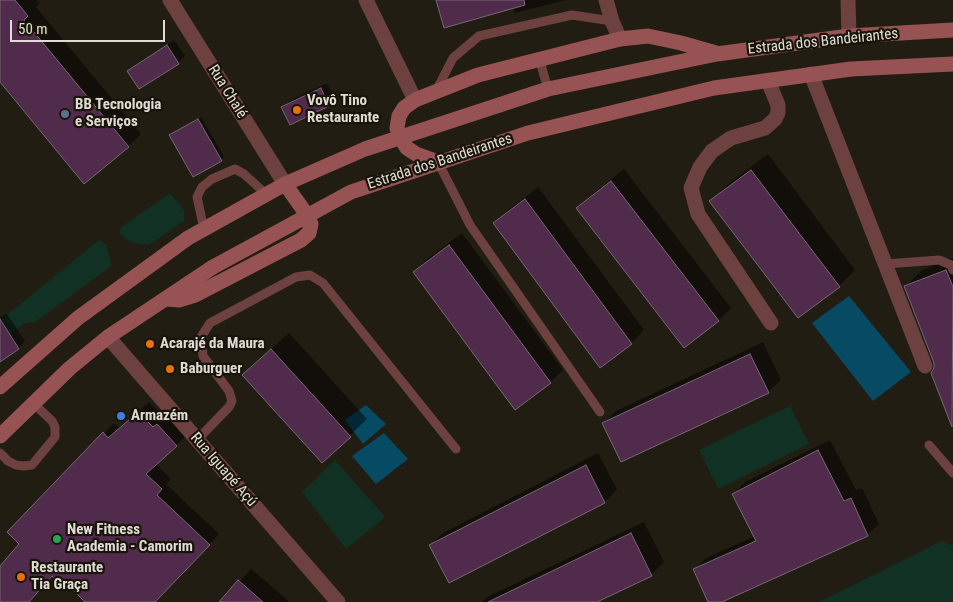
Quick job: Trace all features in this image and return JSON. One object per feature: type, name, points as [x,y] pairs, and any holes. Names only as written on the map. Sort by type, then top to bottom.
[{"type":"main road","name":"Estrada dos Bandeirantes","points":[[0,387],[78,318],[188,238],[285,184],[365,149],[548,89],[717,54],[849,36],[953,30]]},
{"type":"main road","points":[[438,162],[416,154],[407,148],[397,128],[404,108],[415,100],[436,91],[478,75],[620,38],[648,36],[681,43],[717,54]]},
{"type":"main road","name":"Estrada dos Bandeirantes","points":[[0,436],[87,352],[108,337],[213,267],[351,192],[528,133],[714,88],[851,69],[953,64]]},
{"type":"main road","points":[[285,184],[307,215]]},
{"type":"street","name":"Rua Chalé","points":[[170,0],[285,184]]},
{"type":"street","points":[[366,0],[415,100]]},
{"type":"street","points":[[606,0],[612,21],[620,38]]},
{"type":"street","points":[[848,0],[849,36]]},
{"type":"street","points":[[811,74],[924,366]]},
{"type":"street","points":[[768,81],[778,105],[778,113],[775,120],[765,128],[731,138],[712,151],[700,167],[691,188],[698,214],[771,324]]},
{"type":"street","name":"Rua Iguapé Açú","points":[[108,337],[338,602]]},
{"type":"lane","points":[[436,91],[453,58],[479,36],[572,16],[612,21]]},
{"type":"lane","points":[[539,58],[548,89]]},
{"type":"lane","points":[[438,162],[470,225],[600,412]]},
{"type":"lane","points":[[204,229],[197,197],[202,187],[212,179],[235,169],[244,174],[266,194]]},
{"type":"lane","points":[[886,264],[938,260],[951,265],[953,270]]},
{"type":"lane","points":[[197,440],[229,407],[232,401],[229,391],[203,356],[201,337],[210,323],[296,277],[310,275],[323,283],[456,449]]},
{"type":"lane","points":[[0,453],[16,465],[32,465],[55,437],[55,427],[52,421],[33,403]]},
{"type":"lane","points":[[929,444],[953,473]]},
{"type":"green space","points":[[170,193],[184,210],[184,221],[149,245],[134,243],[125,239],[120,233],[120,228]]},
{"type":"green space","points":[[99,240],[106,244],[111,261],[110,267],[34,323],[27,322],[10,334],[1,320]]},
{"type":"green space","points":[[790,406],[809,444],[718,489],[699,450]]},
{"type":"green space","points":[[335,460],[385,517],[346,549],[302,492]]},
{"type":"green space","points":[[942,541],[953,546],[953,602],[819,602]]},
{"type":"water","points":[[849,296],[911,372],[873,401],[812,323]]},
{"type":"water","points":[[366,405],[386,424],[363,444],[345,420]]},
{"type":"water","points":[[384,433],[408,459],[376,484],[352,456]]},
{"type":"building","name":"BB Tecnologia e Serviços","points":[[0,0],[15,0],[28,16],[24,20],[129,147],[84,184],[0,82]]},
{"type":"building","points":[[436,0],[524,0],[525,5],[444,28]]},
{"type":"building","points":[[167,45],[179,64],[139,89],[127,71]]},
{"type":"building","points":[[321,88],[329,106],[290,125],[281,107]]},
{"type":"building","points":[[198,119],[222,161],[193,177],[169,135]]},
{"type":"building","points":[[751,170],[840,287],[798,318],[709,201]]},
{"type":"building","points":[[611,181],[719,321],[684,348],[576,208]]},
{"type":"building","points":[[525,199],[632,344],[600,368],[493,223]]},
{"type":"building","points":[[449,245],[551,383],[515,410],[413,272]]},
{"type":"building","points":[[946,270],[953,287],[952,427],[931,373],[934,363],[904,286]]},
{"type":"building","points":[[0,319],[19,349],[0,362]]},
{"type":"building","points":[[271,349],[351,437],[322,463],[242,375]]},
{"type":"building","points":[[750,354],[769,393],[621,462],[602,423]]},
{"type":"building","points":[[138,412],[153,427],[157,424],[177,446],[146,474],[162,489],[157,495],[210,545],[155,602],[85,602],[68,585],[65,588],[52,576],[29,602],[0,602],[0,566],[19,544],[7,532],[103,432],[108,438]]},
{"type":"building","points":[[818,450],[844,501],[851,498],[868,536],[722,602],[708,602],[693,569],[756,541],[732,494]]},
{"type":"building","points":[[586,465],[605,503],[449,583],[429,545]]},
{"type":"building","points":[[631,533],[652,576],[597,602],[488,602]]},
{"type":"building","points":[[238,580],[263,602],[219,602]]},
{"type":"place","name":"Vovô Tino Restaurante","points":[[297,110]]},
{"type":"place","name":"BB Tecnologia e Serviços","points":[[65,114]]},
{"type":"place","name":"Acarajé da Maura","points":[[150,344]]},
{"type":"place","name":"Baburguer","points":[[170,369]]},
{"type":"place","name":"Armazém","points":[[121,416]]},
{"type":"place","name":"New Fitness Academia - Camorim","points":[[57,539]]},
{"type":"place","name":"Restaurante Tia Graça","points":[[21,577]]}]
